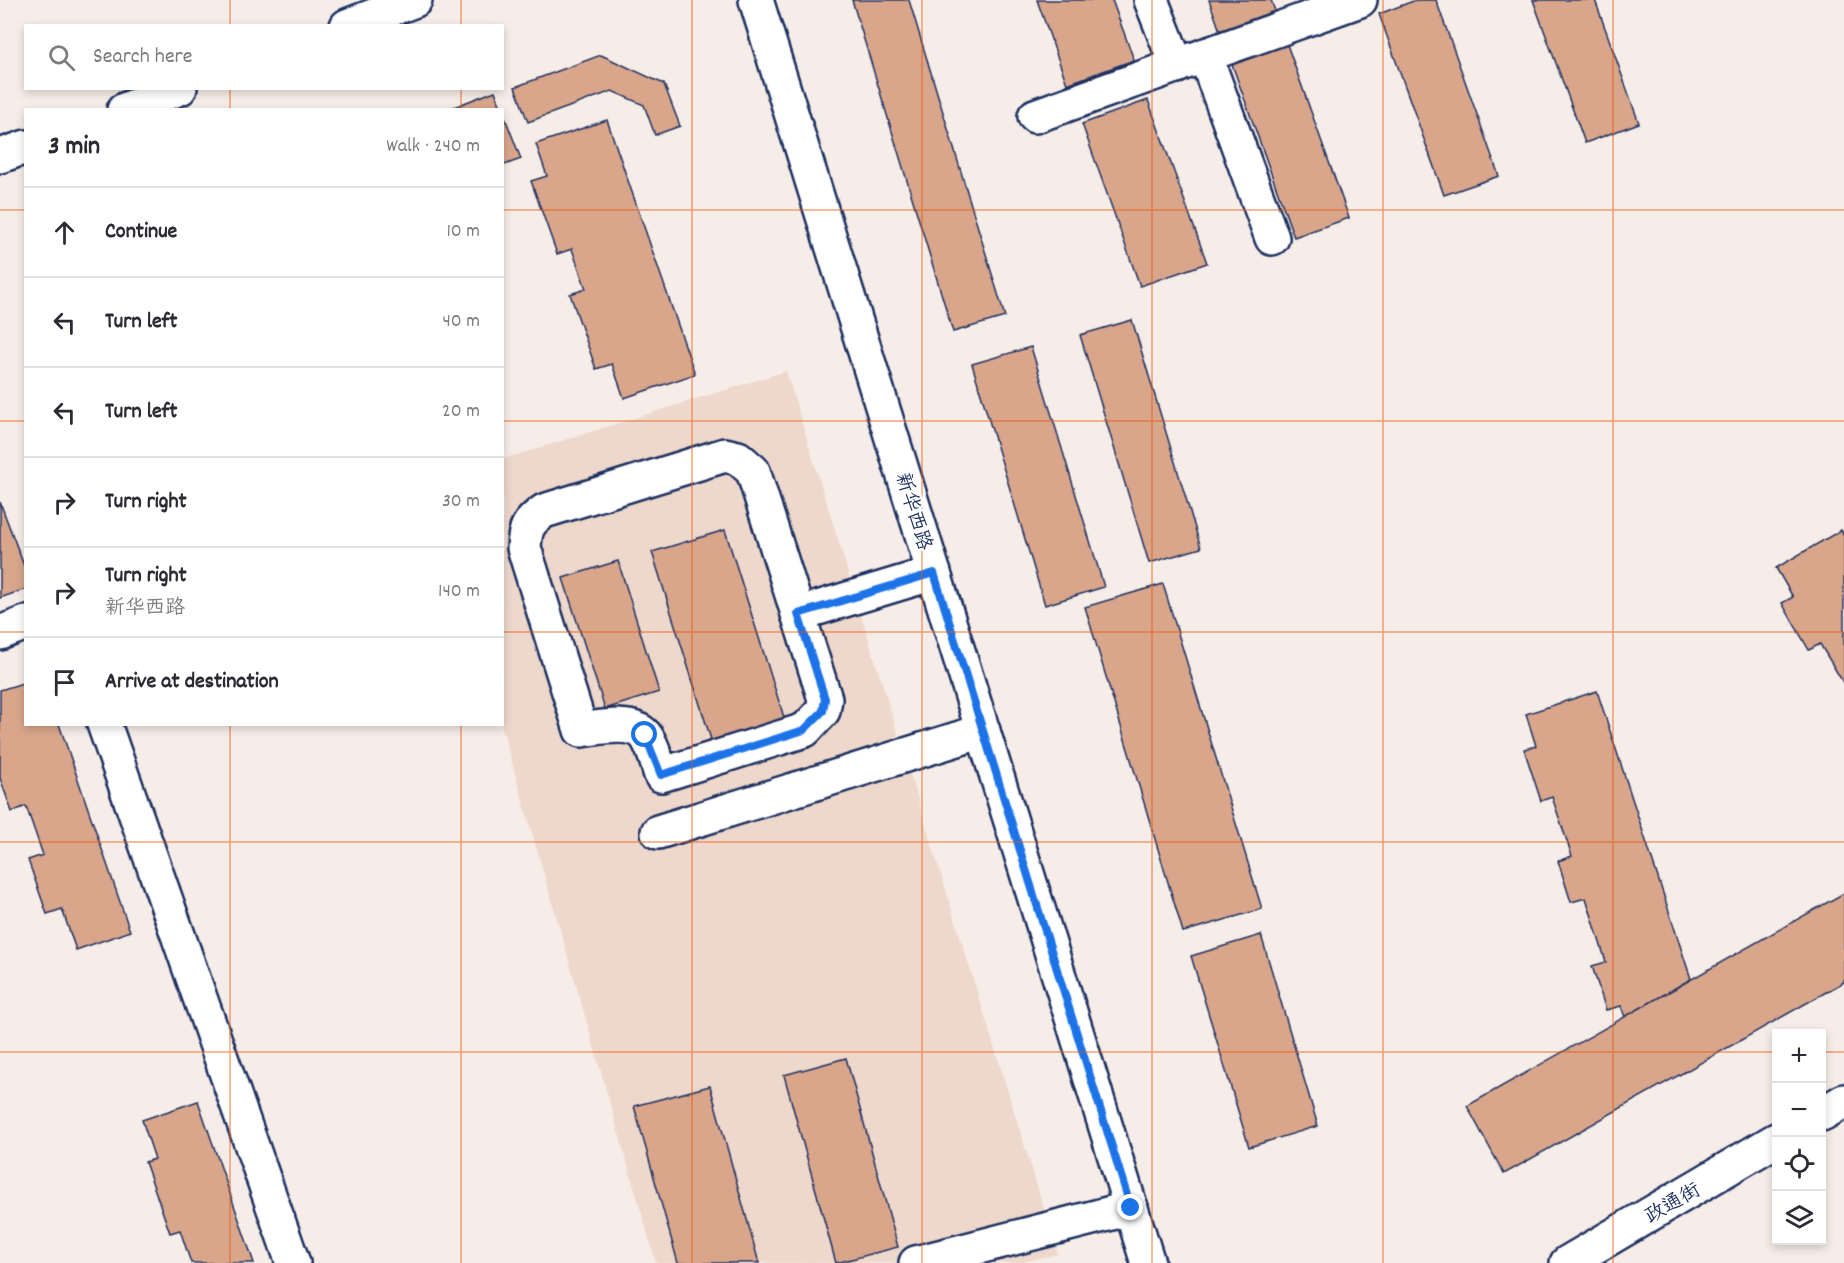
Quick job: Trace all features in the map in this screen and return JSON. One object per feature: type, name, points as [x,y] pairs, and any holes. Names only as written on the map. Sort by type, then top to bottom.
[{"type":"street","points":[[352,24],[415,0]]},
{"type":"street","name":"新华西路","points":[[756,0],[1148,1263]]},
{"type":"street","points":[[1151,0],[1191,61],[1272,238]]},
{"type":"street","points":[[1035,116],[1360,0]]},
{"type":"street","points":[[129,108],[175,90]]},
{"type":"street","points":[[0,156],[24,148]]},
{"type":"street","points":[[724,455],[738,458],[753,471],[798,614],[825,699],[823,711],[804,730],[661,775],[645,735],[639,731],[616,727],[581,730],[524,548],[525,530],[529,521],[544,511],[724,455]]},
{"type":"street","points":[[798,614],[934,573]]},
{"type":"street","points":[[0,633],[24,624]]},
{"type":"street","points":[[105,726],[293,1263]]},
{"type":"street","points":[[658,832],[982,731]]},
{"type":"street","points":[[1826,1111],[1844,1101]]},
{"type":"street","name":"政通街","points":[[1567,1263],[1772,1142]]},
{"type":"street","points":[[916,1263],[1131,1208]]},
{"type":"shaded area","points":[[786,371],[1058,1254],[1018,1263],[656,1263],[501,726],[504,726],[504,459]]},
{"type":"building","points":[[852,0],[909,0],[1005,317],[953,332]]},
{"type":"building","points":[[1037,0],[1112,0],[1134,60],[1067,84]]},
{"type":"building","points":[[1209,0],[1271,0],[1275,11],[1220,31]]},
{"type":"building","points":[[1416,0],[1436,0],[1499,176],[1444,195],[1379,14]]},
{"type":"building","points":[[1533,0],[1595,0],[1639,123],[1585,143]]},
{"type":"building","points":[[1284,36],[1349,218],[1294,237],[1229,56]]},
{"type":"building","points":[[601,55],[664,84],[680,126],[655,135],[644,105],[612,91],[528,122],[515,87]]},
{"type":"building","points":[[495,91],[501,108],[451,108]]},
{"type":"building","points":[[1148,100],[1207,263],[1140,286],[1082,124]]},
{"type":"building","points":[[504,115],[521,159],[504,165]]},
{"type":"building","points":[[607,120],[695,374],[624,398],[612,364],[596,369],[570,294],[586,289],[572,249],[557,254],[531,181],[547,176],[536,144]]},
{"type":"building","points":[[1132,320],[1201,548],[1149,563],[1080,335]]},
{"type":"building","points":[[1031,347],[1104,587],[1045,605],[972,364]]},
{"type":"building","points":[[0,502],[24,566],[24,590],[0,598]]},
{"type":"building","points":[[725,530],[787,727],[714,749],[652,552]]},
{"type":"building","points":[[1841,530],[1844,535],[1844,684],[1820,644],[1809,650],[1782,603],[1793,597],[1776,568]]},
{"type":"building","points":[[618,561],[659,692],[605,709],[563,578]]},
{"type":"building","points":[[1163,584],[1262,909],[1183,932],[1085,607]]},
{"type":"building","points":[[24,683],[24,726],[60,726],[130,931],[76,950],[62,909],[47,914],[28,860],[43,855],[26,806],[12,812],[0,778],[0,690]]},
{"type":"building","points":[[1597,691],[1691,979],[1625,1017],[1621,1006],[1606,1010],[1592,966],[1606,962],[1586,898],[1571,902],[1558,861],[1572,856],[1552,797],[1541,801],[1524,749],[1536,746],[1526,714]]},
{"type":"building","points":[[1844,893],[1844,982],[1504,1174],[1467,1106]]},
{"type":"building","points":[[1261,935],[1318,1126],[1249,1147],[1191,956]]},
{"type":"building","points":[[846,1058],[898,1247],[836,1263],[784,1075]]},
{"type":"building","points":[[710,1086],[759,1263],[678,1263],[634,1106]]},
{"type":"building","points":[[198,1101],[254,1263],[191,1263],[180,1230],[170,1233],[145,1162],[155,1159],[142,1120]]},
{"type":"route","points":[[645,735],[661,775],[804,730],[823,711],[825,699],[798,614],[934,573],[1131,1208]]}]
